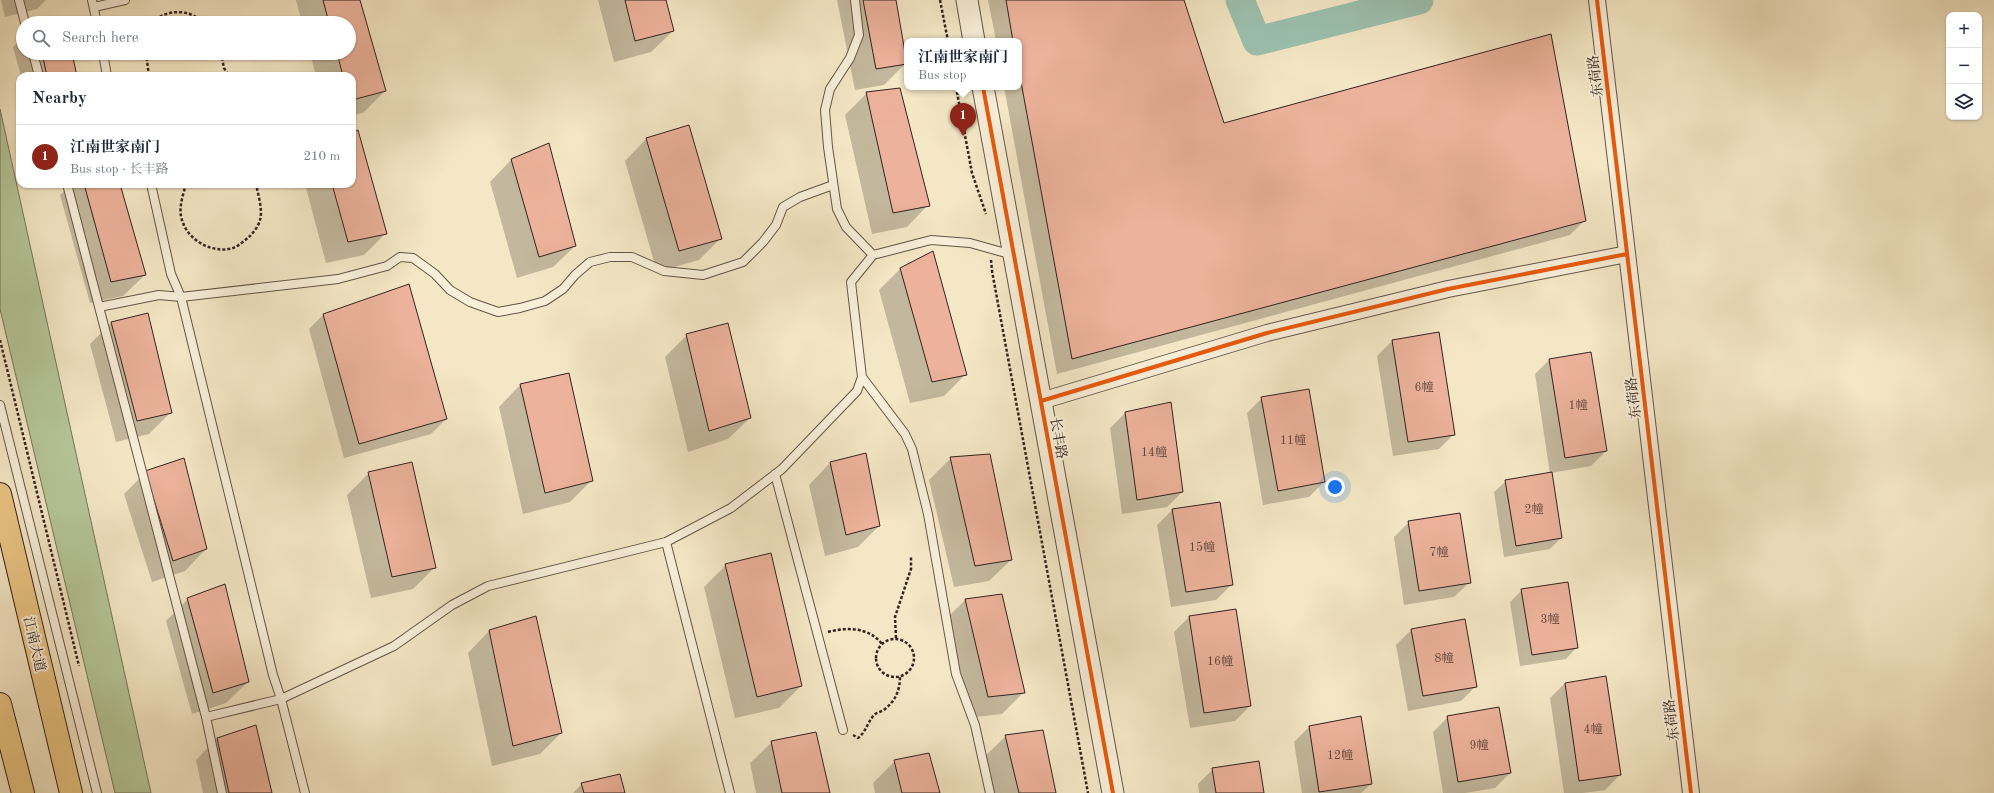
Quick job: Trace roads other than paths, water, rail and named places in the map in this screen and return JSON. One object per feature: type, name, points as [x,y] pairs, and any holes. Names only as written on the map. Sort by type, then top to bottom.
[{"type":"highway","name":"江南大道","points":[[0,494],[71,793]]},
{"type":"highway","points":[[0,704],[23,793]]},
{"type":"street","points":[[967,0],[973,38]]},
{"type":"street","name":"东荷路","points":[[1598,8],[1690,793]]},
{"type":"street","name":"长丰路","points":[[984,90],[1113,793]]},
{"type":"street","points":[[1041,400],[1267,333],[1448,289],[1627,254]]},
{"type":"lane","points":[[19,0],[23,16]]},
{"type":"lane","points":[[96,16],[93,4],[125,0]]},
{"type":"lane","points":[[856,0],[859,35],[850,58],[830,89],[825,110],[828,147],[837,209],[846,227],[873,255]]},
{"type":"lane","points":[[35,60],[38,72]]},
{"type":"lane","points":[[105,60],[107,72]]},
{"type":"lane","points":[[99,307],[159,295],[181,297],[338,278],[387,266],[400,257],[407,257],[413,258],[435,274],[450,290],[470,302],[498,312],[545,301],[563,289],[575,275],[590,262],[610,257],[632,257],[674,273],[703,275],[743,262],[763,242],[776,225],[783,207],[800,197],[833,185]]},
{"type":"lane","points":[[68,188],[206,717],[222,793]]},
{"type":"lane","points":[[152,188],[171,274],[181,297],[273,675],[281,699],[305,793]]},
{"type":"lane","points":[[206,717],[281,699],[394,646],[452,605],[488,586],[666,542],[731,508],[775,474],[857,392],[862,377],[852,282],[873,255],[931,240],[970,243],[1014,255]]},
{"type":"lane","points":[[862,377],[905,434],[912,448],[928,514],[956,674],[975,725],[990,793]]},
{"type":"lane","points":[[0,405],[97,793]]},
{"type":"lane","points":[[775,474],[844,730]]},
{"type":"lane","points":[[666,542],[730,793]]},
{"type":"waterway","points":[[1240,0],[1257,41],[1419,0]]},
{"type":"place","name":"江南世家南门","points":[[963,136]]}]
